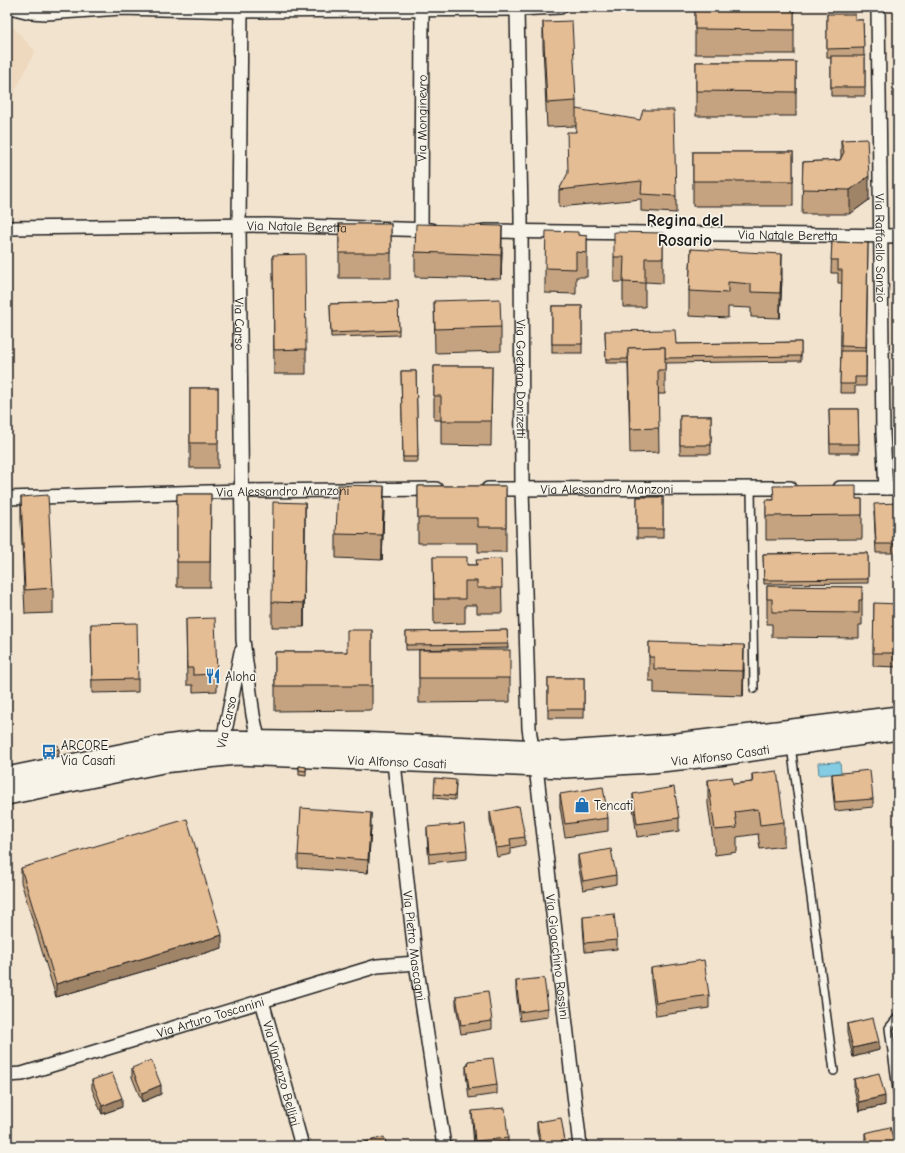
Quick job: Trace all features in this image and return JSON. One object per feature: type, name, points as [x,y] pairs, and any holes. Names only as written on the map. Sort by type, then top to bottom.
[{"type":"main road","name":"Via Alfonso Casati","points":[[790,738],[898,716]]},
{"type":"main road","name":"Via Alfonso Casati","points":[[7,795],[163,763],[221,748],[260,748],[534,758],[564,751],[790,738],[898,730]]},
{"type":"main road","name":"Via Alfonso Casati","points":[[7,777],[159,746],[202,740],[221,748]]},
{"type":"street","points":[[10,7],[30,12],[46,13],[121,7],[241,9],[517,9],[560,7]]},
{"type":"street","name":"Via Raffaello Sanzio","points":[[878,7],[883,433],[892,488]]},
{"type":"street","name":"Via Carso","points":[[241,9],[239,225],[243,640],[260,748]]},
{"type":"street","name":"Via Monginevro","points":[[421,230],[422,9]]},
{"type":"street","name":"Via Gaetano Donizetti","points":[[517,9],[521,232],[522,489],[534,758]]},
{"type":"street","name":"Via Natale Beretta","points":[[7,228],[239,225],[444,230]]},
{"type":"street","name":"Via Natale Beretta","points":[[475,231],[898,236]]},
{"type":"street","name":"Via Alessandro Manzoni","points":[[473,489],[807,488]]},
{"type":"street","points":[[830,488],[892,488]]},
{"type":"street","name":"Via Alessandro Manzoni","points":[[7,498],[242,491],[449,489]]},
{"type":"street","name":"Via Carso","points":[[221,748],[243,640]]},
{"type":"street","name":"Via Pietro Mascagni","points":[[393,753],[416,963],[444,1146]]},
{"type":"street","name":"Via Gioacchino Rossini","points":[[534,758],[580,1146]]},
{"type":"street","name":"Via Arturo Toscanini","points":[[7,1075],[22,1074],[377,966],[416,963]]},
{"type":"street","name":"Via Vincenzo Bellini","points":[[262,1001],[302,1146]]},
{"type":"lane","points":[[751,487],[754,689]]},
{"type":"lane","points":[[790,738],[834,1071]]},
{"type":"lane","points":[[898,1017],[889,1028],[898,1097]]},
{"type":"shaded area","points":[[7,24],[12,26],[35,51],[7,108]]},
{"type":"water","points":[[840,762],[841,773],[819,775],[818,763]]},
{"type":"building","points":[[695,7],[794,7],[794,30],[695,29]]},
{"type":"building","points":[[827,14],[855,14],[855,20],[863,20],[864,48],[827,49]]},
{"type":"building","points":[[572,21],[576,101],[547,103],[543,22]]},
{"type":"building","points":[[831,56],[865,56],[865,87],[831,87]]},
{"type":"building","points":[[696,62],[796,62],[796,92],[696,91]]},
{"type":"building","points":[[576,109],[640,120],[643,110],[674,110],[676,196],[641,194],[642,181],[559,190],[568,173],[567,132],[576,132]]},
{"type":"building","points":[[867,139],[869,176],[850,190],[802,189],[803,162],[840,160],[844,152],[841,140]]},
{"type":"building","points":[[693,152],[793,152],[793,181],[693,181]]},
{"type":"building","points":[[339,224],[391,224],[391,253],[339,253]]},
{"type":"building","points":[[416,224],[502,226],[501,255],[415,252]]},
{"type":"building","points":[[546,231],[578,232],[578,235],[587,236],[587,253],[576,252],[576,269],[545,268]]},
{"type":"building","points":[[614,232],[663,233],[663,258],[645,258],[645,283],[623,282],[624,257],[614,257]]},
{"type":"building","points":[[832,242],[868,243],[866,347],[841,346],[842,270],[838,270],[838,260],[831,260]]},
{"type":"building","points":[[691,249],[782,254],[780,293],[751,292],[751,284],[728,282],[728,293],[689,291]]},
{"type":"building","points":[[305,254],[306,349],[274,350],[273,255]]},
{"type":"building","points":[[500,299],[501,327],[435,329],[434,301]]},
{"type":"building","points":[[398,302],[399,330],[331,333],[330,304]]},
{"type":"building","points":[[552,306],[582,306],[582,344],[552,344]]},
{"type":"building","points":[[675,330],[676,344],[801,342],[801,356],[665,358],[665,347],[628,348],[628,359],[606,359],[605,331]]},
{"type":"building","points":[[665,347],[665,370],[658,370],[659,428],[630,429],[628,348]]},
{"type":"building","points":[[841,351],[866,351],[866,377],[855,377],[855,384],[840,384]]},
{"type":"building","points":[[434,366],[492,366],[491,421],[441,421],[441,396],[434,396]]},
{"type":"building","points":[[401,371],[416,371],[418,457],[403,457]]},
{"type":"building","points":[[190,388],[218,388],[218,443],[190,443]]},
{"type":"building","points":[[829,409],[858,409],[859,444],[830,444]]},
{"type":"building","points":[[680,416],[711,416],[711,445],[680,445]]},
{"type":"building","points":[[338,485],[384,486],[382,535],[336,534]]},
{"type":"building","points":[[856,485],[856,499],[862,499],[862,515],[766,516],[766,500],[774,500],[773,486]]},
{"type":"building","points":[[418,486],[506,486],[506,527],[478,527],[478,518],[418,518]]},
{"type":"building","points":[[177,494],[211,494],[210,562],[177,562]]},
{"type":"building","points":[[48,495],[53,588],[25,590],[21,497]]},
{"type":"building","points":[[637,497],[663,497],[663,529],[637,529]]},
{"type":"building","points":[[273,502],[305,503],[304,603],[272,602]]},
{"type":"building","points":[[898,503],[898,544],[876,544],[874,504]]},
{"type":"building","points":[[868,553],[868,579],[764,580],[763,554]]},
{"type":"building","points":[[433,557],[467,557],[467,565],[477,565],[476,560],[501,559],[502,588],[477,588],[477,581],[465,581],[465,599],[434,599]]},
{"type":"building","points":[[767,586],[862,587],[862,600],[859,600],[859,613],[772,612],[772,599],[767,599]]},
{"type":"building","points":[[874,603],[898,604],[897,653],[873,653]]},
{"type":"building","points":[[215,618],[217,674],[193,675],[193,668],[187,668],[186,619]]},
{"type":"building","points":[[137,623],[138,679],[92,680],[91,624]]},
{"type":"building","points":[[347,630],[372,630],[372,686],[275,686],[275,652],[347,652]]},
{"type":"building","points":[[507,630],[508,644],[406,645],[406,632]]},
{"type":"building","points":[[649,642],[744,645],[743,671],[654,669],[654,657],[649,657]]},
{"type":"building","points":[[419,650],[510,650],[510,678],[419,678]]},
{"type":"building","points":[[548,678],[584,678],[584,709],[548,709]]},
{"type":"building","points":[[58,745],[59,749],[52,751],[51,747]]},
{"type":"building","points":[[299,766],[306,767],[306,771],[299,770]]},
{"type":"building","points":[[870,770],[873,799],[835,802],[832,774]]},
{"type":"building","points":[[777,771],[784,822],[760,825],[758,809],[735,812],[737,828],[715,830],[708,780],[732,777],[733,784],[753,782],[752,774]]},
{"type":"building","points":[[435,778],[456,780],[455,796],[434,794]]},
{"type":"building","points":[[603,787],[608,818],[565,824],[560,794]]},
{"type":"building","points":[[674,787],[679,818],[637,824],[633,794]]},
{"type":"building","points":[[519,806],[525,837],[510,839],[511,846],[497,848],[490,812]]},
{"type":"building","points":[[301,808],[371,813],[368,860],[298,855]]},
{"type":"building","points":[[187,819],[222,935],[56,984],[21,868]]},
{"type":"building","points":[[464,824],[467,850],[429,854],[427,827]]},
{"type":"building","points":[[611,849],[616,875],[583,881],[578,855]]},
{"type":"building","points":[[614,914],[617,940],[585,943],[583,917]]},
{"type":"building","points":[[704,960],[709,995],[656,1003],[651,968]]},
{"type":"building","points":[[544,978],[548,1008],[520,1012],[516,981]]},
{"type":"building","points":[[488,991],[492,1021],[461,1025],[456,996]]},
{"type":"building","points":[[873,1018],[879,1042],[853,1048],[847,1024]]},
{"type":"building","points":[[493,1058],[497,1085],[469,1089],[466,1066],[469,1065],[468,1061]]},
{"type":"building","points":[[151,1060],[161,1085],[142,1093],[132,1068]]},
{"type":"building","points":[[112,1073],[122,1098],[102,1106],[92,1080]]},
{"type":"building","points":[[879,1073],[885,1096],[859,1102],[854,1079]]},
{"type":"building","points":[[505,1108],[508,1138],[475,1141],[472,1111]]},
{"type":"building","points":[[561,1118],[565,1141],[541,1145],[537,1122]]},
{"type":"building","points":[[890,1127],[895,1146],[868,1146],[865,1133]]},
{"type":"building","points":[[384,1137],[387,1146],[363,1146],[366,1145],[365,1142]]},
{"type":"place","name":"Aloha","points":[[213,676]]},
{"type":"place","name":"ARCORE Via Casati","points":[[49,752]]},
{"type":"place","name":"Tencati","points":[[582,805]]},
{"type":"district","name":"Regina del Rosario","points":[[685,230]]}]
